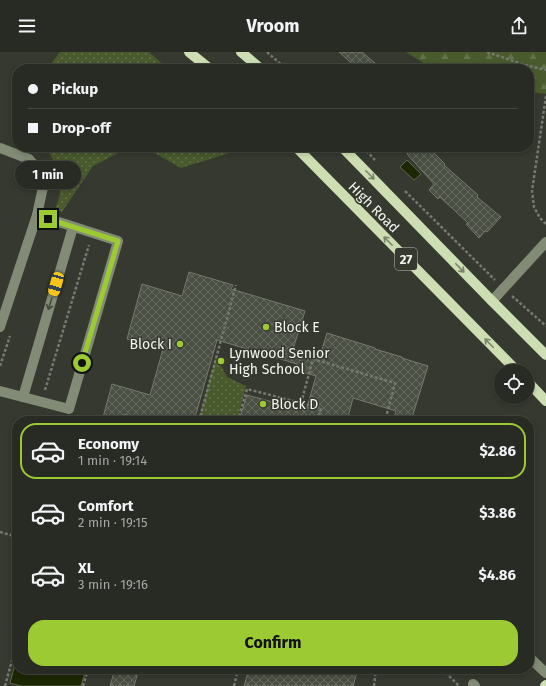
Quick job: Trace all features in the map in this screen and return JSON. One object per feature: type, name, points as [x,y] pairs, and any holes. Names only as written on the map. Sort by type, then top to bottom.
[{"type":"main road","points":[[189,52],[204,64]]},
{"type":"main road","points":[[241,52],[255,64]]},
{"type":"main road","name":"High Road","points":[[301,152],[510,364]]},
{"type":"main road","name":"High Road","points":[[347,152],[546,355]]},
{"type":"main road","points":[[534,389],[546,401]]},
{"type":"street","points":[[0,148],[30,159],[39,170],[43,187],[37,215],[0,327]]},
{"type":"street","points":[[0,391],[69,409],[118,241],[37,215]]},
{"type":"street","points":[[23,397],[73,227]]},
{"type":"street","points":[[492,301],[546,242]]},
{"type":"street","points":[[534,661],[546,673]]},
{"type":"path","points":[[267,52],[280,64]]},
{"type":"path","points":[[487,52],[522,64]]},
{"type":"path","points":[[534,67],[546,70]]},
{"type":"path","points":[[546,96],[532,191],[534,207],[540,218],[546,224]]},
{"type":"path","points":[[368,152],[378,163]]},
{"type":"path","points":[[405,190],[503,288],[546,326]]},
{"type":"path","points":[[42,402],[92,233]]},
{"type":"path","points":[[199,416],[236,285]]},
{"type":"path","points":[[301,403],[314,359],[395,383],[386,416]]},
{"type":"path","points":[[239,416],[247,389],[321,408],[319,416]]},
{"type":"path","points":[[0,532],[12,536]]},
{"type":"path","points":[[5,686],[12,660]]},
{"type":"path","points":[[83,686],[87,674]]},
{"type":"path","points":[[234,686],[237,674]]},
{"type":"path","points":[[374,686],[375,674]]},
{"type":"path","points":[[447,674],[459,686]]},
{"type":"green space","points":[[60,52],[149,52],[162,64],[51,64]]},
{"type":"green space","points":[[406,52],[546,52],[546,94],[534,93],[534,64],[425,64]]},
{"type":"green space","points":[[49,152],[120,152],[93,166],[62,212],[55,209],[60,196],[60,179]]},
{"type":"green space","points":[[153,152],[233,152],[181,168]]},
{"type":"green space","points":[[216,356],[227,377],[246,386],[238,416],[199,416]]},
{"type":"shaded area","points":[[407,160],[421,174],[414,180],[400,167]]},
{"type":"shaded area","points":[[12,674],[85,674],[81,686],[21,686],[10,683]]},
{"type":"building","points":[[339,52],[362,52],[376,64],[352,64]]},
{"type":"building","points":[[409,152],[433,152],[445,164],[444,165],[478,195],[477,197],[501,217],[479,238],[466,224],[468,223],[440,197],[438,199],[429,190],[434,184],[407,154]]},
{"type":"building","points":[[189,272],[233,285],[231,289],[305,311],[293,349],[320,356],[327,333],[428,366],[413,416],[394,416],[396,411],[353,398],[348,416],[241,416],[247,395],[306,411],[316,376],[295,370],[297,364],[217,340],[195,416],[131,416],[124,414],[124,416],[103,416],[112,384],[150,395],[163,349],[127,339],[142,284],[182,296]]},
{"type":"building","points":[[114,674],[138,674],[134,686],[110,686]]},
{"type":"building","points":[[248,674],[357,674],[353,686],[244,686]]},
{"type":"place","name":"Block E","points":[[266,327]]},
{"type":"place","name":"Block I","points":[[180,344]]},
{"type":"place","name":"Lynwood Senior High School","points":[[221,361]]},
{"type":"place","name":"Block D","points":[[263,404]]},
{"type":"route","points":[[48,219],[118,241],[82,363]]}]
